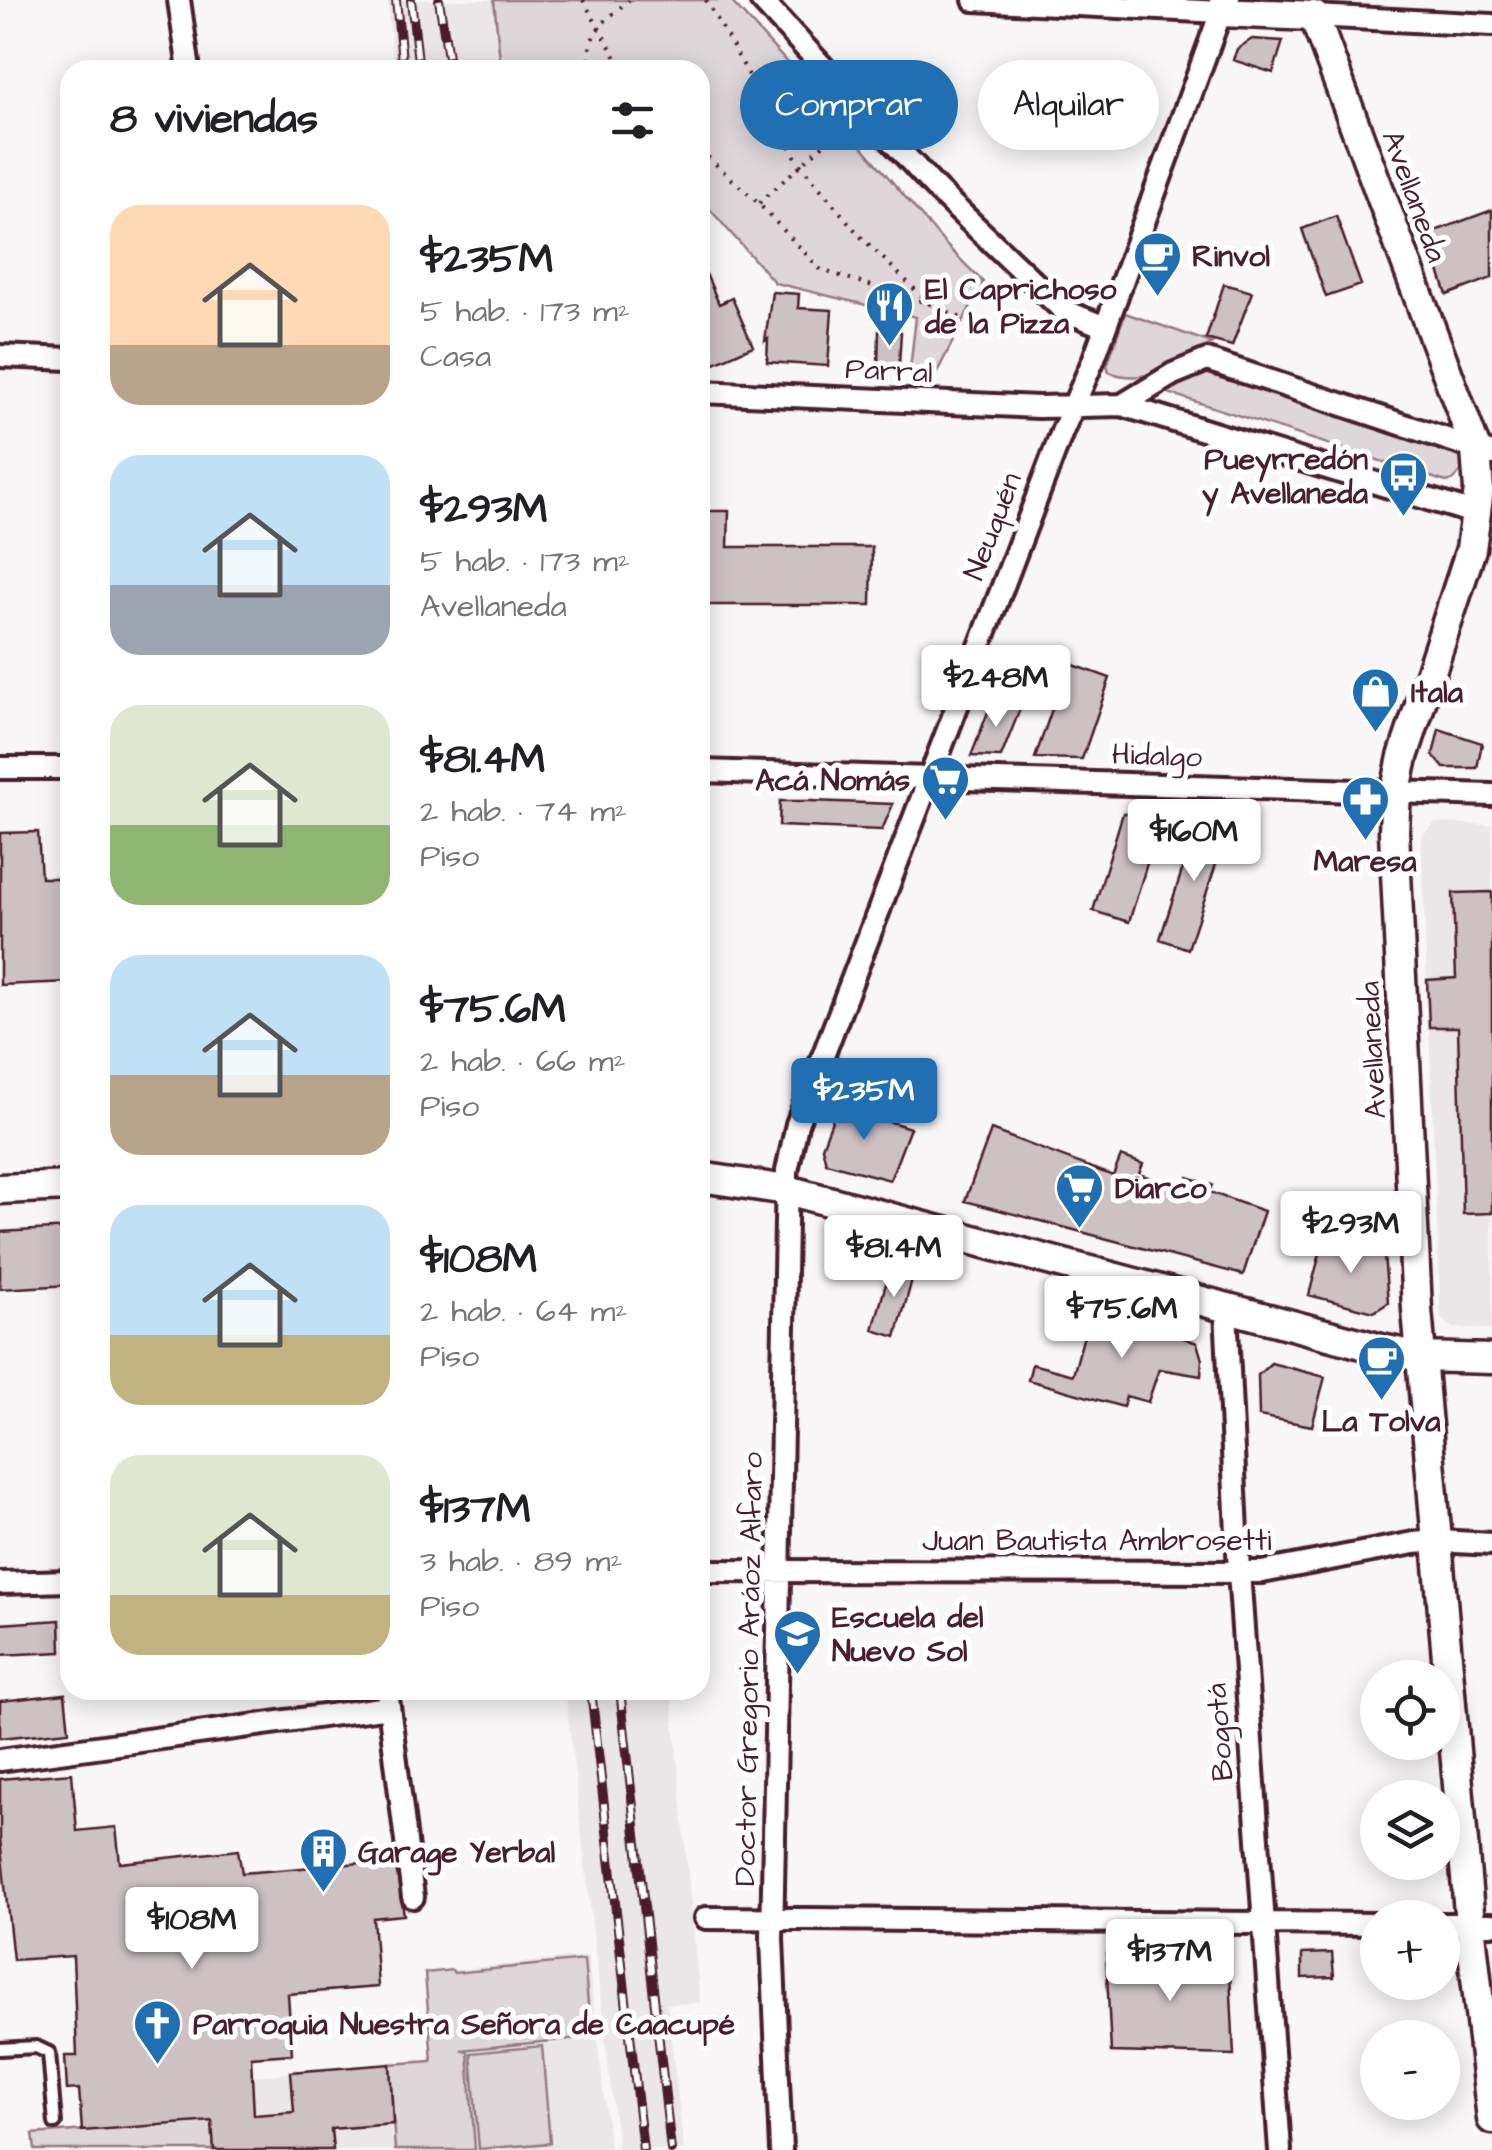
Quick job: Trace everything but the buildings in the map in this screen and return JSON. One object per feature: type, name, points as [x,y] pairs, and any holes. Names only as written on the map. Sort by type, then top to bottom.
[{"type":"street","points":[[180,0],[188,60]]},
{"type":"street","points":[[761,0],[817,60]]},
{"type":"street","points":[[974,0],[1223,6],[1314,16],[1492,25]]},
{"type":"street","name":"Neuquén","points":[[787,1190],[797,1124],[1062,432],[1075,407],[1223,6]]},
{"type":"street","name":"Avellaneda","points":[[1314,16],[1484,452],[1479,490],[1484,516],[1396,790],[1395,852],[1421,1357],[1468,1924],[1492,2119]]},
{"type":"street","points":[[900,150],[1063,310],[1105,327]]},
{"type":"street","points":[[0,356],[60,359]]},
{"type":"street","points":[[1122,405],[1173,374],[1207,360],[1484,452]]},
{"type":"street","name":"Parral","points":[[710,392],[1075,407],[1122,405]]},
{"type":"street","points":[[1122,405],[1484,516]]},
{"type":"street","points":[[0,768],[60,768]]},
{"type":"street","name":"Hidalgo","points":[[710,771],[1492,794]]},
{"type":"street","points":[[710,1179],[787,1190],[1226,1310],[1421,1357],[1492,1359]]},
{"type":"street","points":[[0,1189],[60,1186]]},
{"type":"street","name":"Doctor Gregorio Aráoz Alfaro","points":[[781,2150],[773,1918],[787,1190]]},
{"type":"street","name":"Bogotá","points":[[1226,1310],[1239,1572],[1280,2150]]},
{"type":"street","name":"Juan Bautista Ambrosetti","points":[[710,1571],[1239,1572],[1282,1570],[1438,1540],[1492,1544]]},
{"type":"street","points":[[0,1583],[60,1581]]},
{"type":"street","points":[[0,1760],[375,1700]]},
{"type":"street","points":[[388,1700],[413,1897]]},
{"type":"street","points":[[706,1918],[1360,1924]]},
{"type":"lane","points":[[0,2050],[36,2047],[49,2053],[55,2123]]},
{"type":"path","points":[[583,0],[618,60]]},
{"type":"path","points":[[588,60],[587,47],[598,27],[629,0]]},
{"type":"path","points":[[706,0],[799,164],[860,236],[930,304]]},
{"type":"path","points":[[758,204],[815,150]]},
{"type":"path","points":[[710,159],[821,270],[930,304],[964,319]]},
{"type":"shaded area","points":[[387,0],[494,0],[500,60],[394,60]]},
{"type":"shaded area","points":[[494,0],[730,0],[785,60],[740,60],[740,150],[865,150],[983,282],[932,382],[909,378],[916,317],[775,283],[710,209],[710,60],[500,60]]},
{"type":"shaded area","points":[[1125,313],[1212,343],[1150,374],[1123,376],[1109,372],[1107,365]]},
{"type":"shaded area","points":[[1209,371],[1457,449],[1465,466],[1454,480],[1446,482],[1159,390]]},
{"type":"shaded area","points":[[1435,823],[1492,825],[1492,1329],[1454,1328],[1441,1319],[1421,836]]},
{"type":"shaded area","points":[[566,1700],[672,1700],[700,2003],[667,2004],[684,2150],[618,2150]]},
{"type":"shaded area","points":[[588,1956],[610,2150],[35,2150],[33,2134],[211,2121],[252,2076],[432,2062],[425,1973]]},
{"type":"shaded area","points":[[584,1960],[591,2037],[461,2050],[468,2052],[475,2150],[395,2150],[390,2064],[432,2061],[425,1973]]},
{"type":"shaded area","points":[[542,2046],[550,2143],[479,2149],[471,2053]]},
{"type":"shaded area","points":[[212,2121],[214,2150],[35,2150],[33,2134]]},
{"type":"railway","points":[[396,0],[402,60]]},
{"type":"railway","points":[[411,0],[418,60]]},
{"type":"railway","points":[[439,0],[448,60]]},
{"type":"railway","points":[[592,1700],[643,2150]]},
{"type":"railway","points":[[621,1700],[671,2150]]},
{"type":"place","name":"Rinvol","points":[[1157,298]]},
{"type":"place","name":"El Caprichoso de la Pizza","points":[[890,348]]},
{"type":"place","name":"Pueyrredón y Avellaneda","points":[[1403,518]]},
{"type":"place","name":"Itala","points":[[1376,734]]},
{"type":"place","name":"Acá Nomás","points":[[945,822]]},
{"type":"place","name":"Maresa","points":[[1365,842]]},
{"type":"place","name":"Diarco","points":[[1080,1230]]},
{"type":"place","name":"La Tolva","points":[[1381,1402]]},
{"type":"place","name":"Escuela del Nuevo Sol","points":[[797,1676]]},
{"type":"place","name":"Garage Yerbal","points":[[323,1894]]},
{"type":"place","name":"Parroquia Nuestra Señora de Caacupé","points":[[158,2066]]}]
